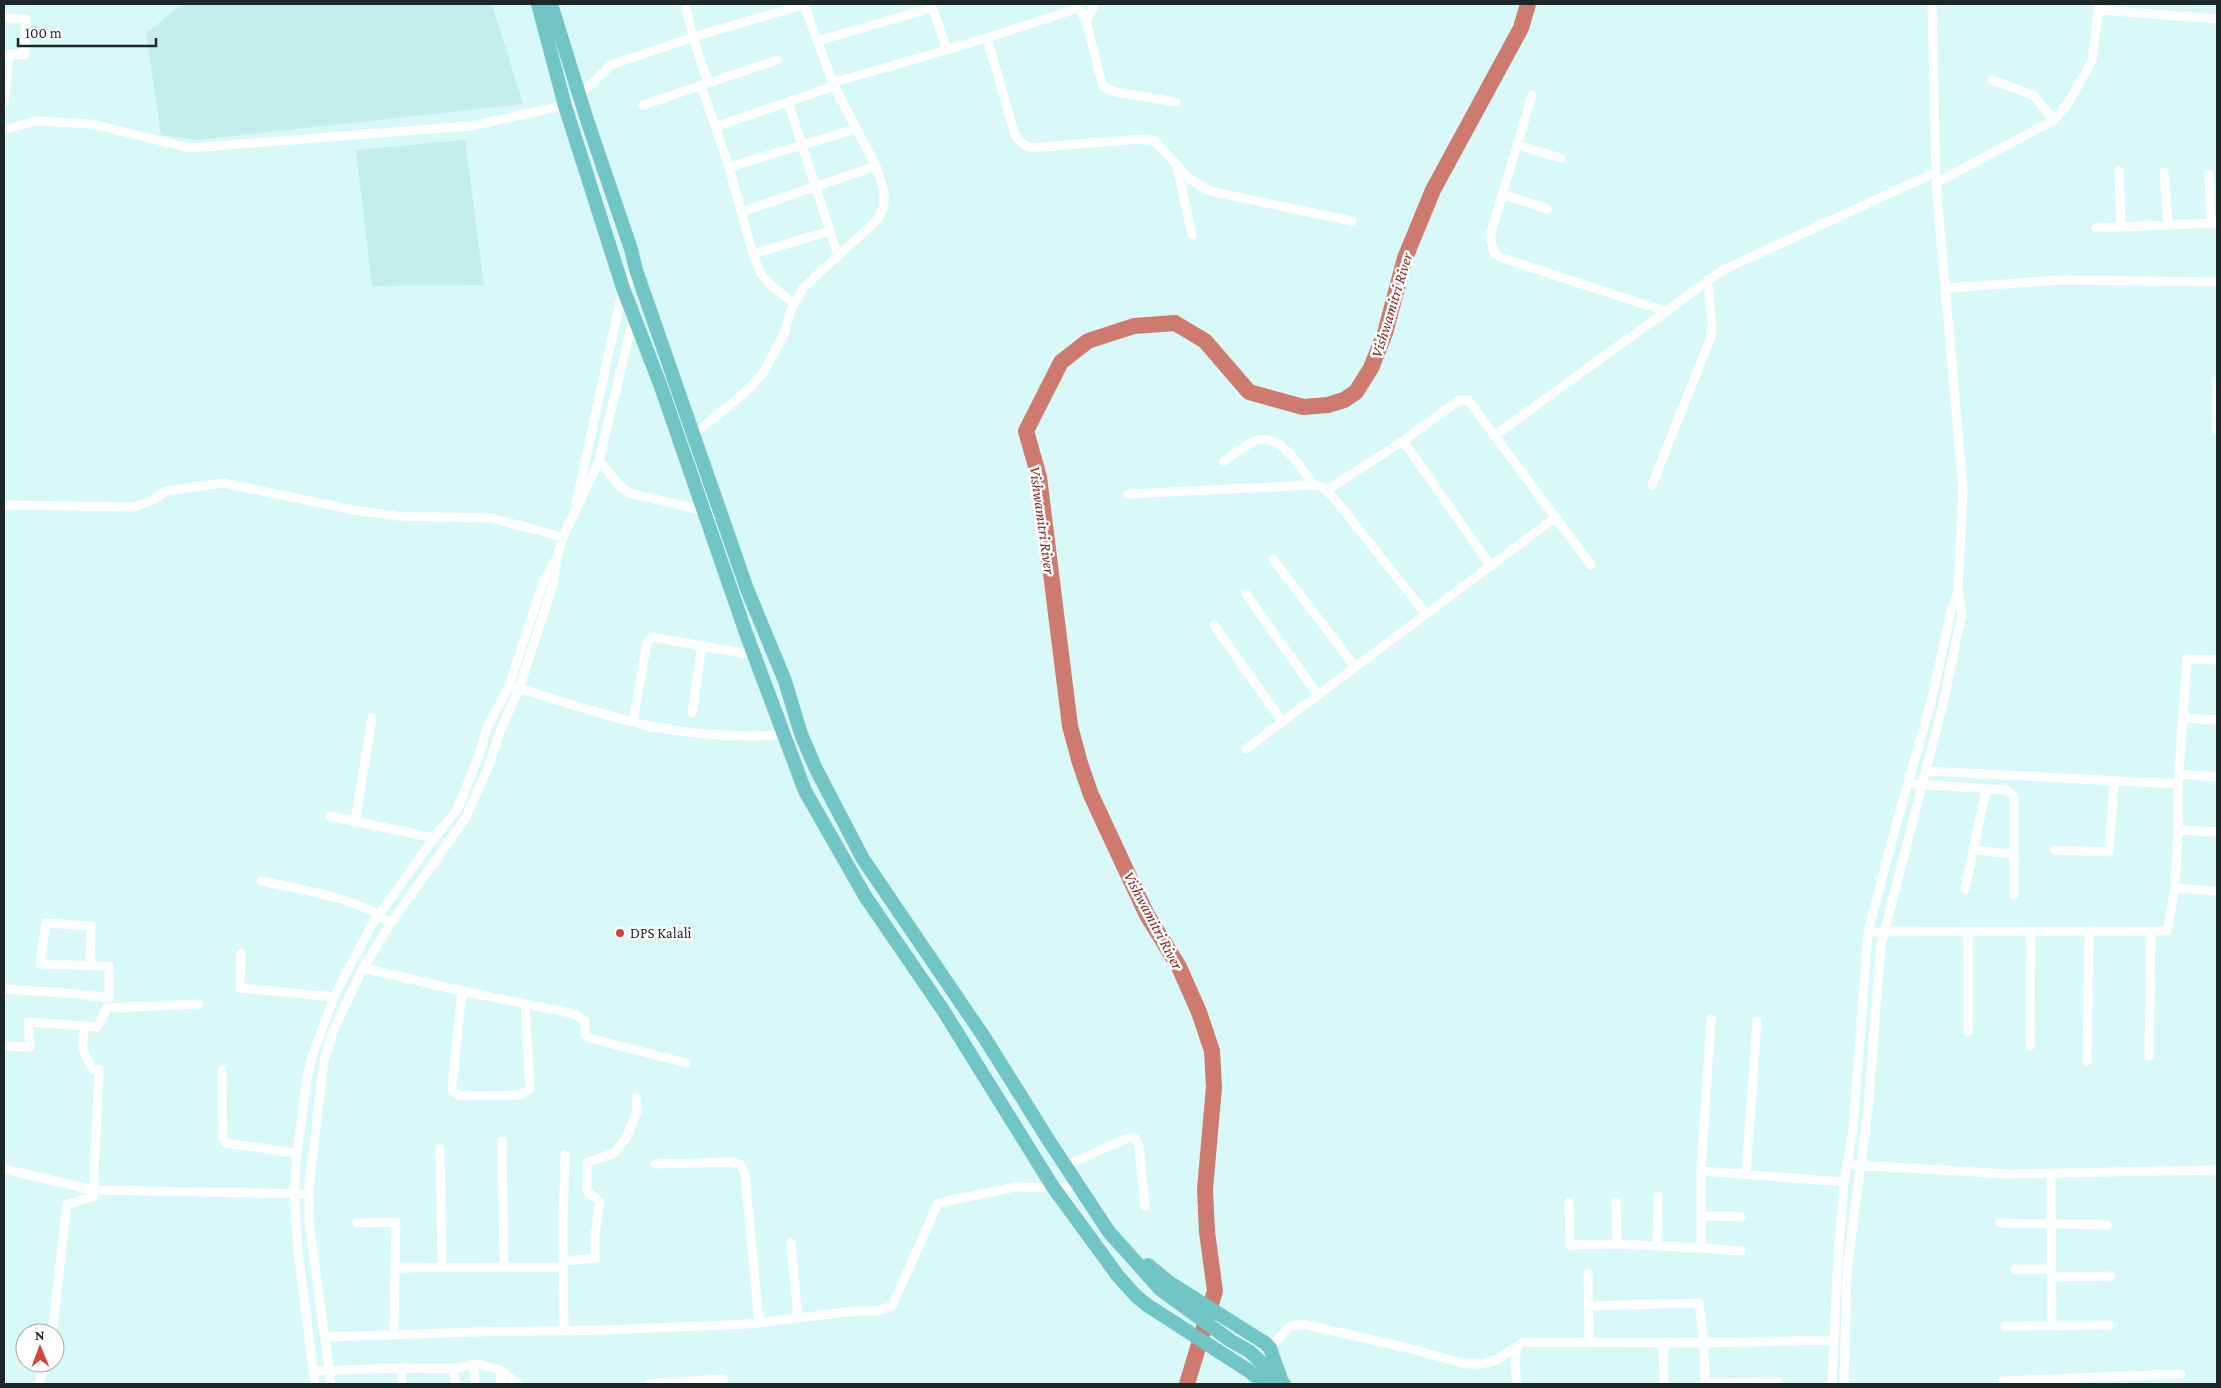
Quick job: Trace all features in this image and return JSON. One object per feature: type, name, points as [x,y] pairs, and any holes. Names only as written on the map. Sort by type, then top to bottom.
[{"type":"main road","points":[[538,4],[565,106],[623,288],[706,512],[754,654],[805,791],[864,896],[944,1010],[1053,1187],[1118,1276],[1147,1305],[1249,1371],[1265,1384]]},
{"type":"main road","points":[[551,4],[580,99],[631,249],[636,270],[748,589],[785,681],[801,734],[816,769],[863,859],[984,1037],[1078,1188],[1109,1232],[1165,1286],[1231,1340],[1249,1351],[1283,1383]]},
{"type":"main road","points":[[1165,1286],[1265,1344],[1283,1383]]},
{"type":"street","points":[[685,4],[715,127],[729,167],[753,254],[761,274],[794,304]]},
{"type":"street","points":[[4,130],[36,121],[92,124],[190,148],[471,126],[565,106],[580,99],[611,64],[804,4],[833,85],[876,166],[884,190],[884,206],[878,219],[804,288],[794,304],[784,334],[762,375],[743,394],[694,434]]},
{"type":"street","points":[[1086,21],[1095,4]]},
{"type":"street","points":[[1844,1384],[1847,1270],[1859,1165],[1868,1109],[1883,932],[1926,771],[1962,613],[1958,591],[1963,490],[1947,288],[1936,183],[1932,4]]},
{"type":"street","points":[[817,42],[931,6],[947,50]]},
{"type":"street","points":[[1936,183],[2054,120],[2068,103],[2092,61],[2099,7],[2217,20]]},
{"type":"street","points":[[715,127],[833,85],[1075,9],[1080,10],[1086,21],[1103,87],[1116,92],[1176,102]]},
{"type":"street","points":[[4,18],[26,19],[25,55],[7,54],[4,103]]},
{"type":"street","points":[[987,38],[1015,134],[1019,142],[1030,148],[1148,139],[1155,141],[1197,185],[1209,191],[1352,221]]},
{"type":"street","points":[[643,105],[777,60]]},
{"type":"street","points":[[1992,80],[2033,95],[2054,120]]},
{"type":"street","points":[[1532,95],[1490,236],[1494,253],[1502,258],[1665,311]]},
{"type":"street","points":[[788,102],[838,256]]},
{"type":"street","points":[[729,167],[856,129]]},
{"type":"street","points":[[1517,145],[1561,158]]},
{"type":"street","points":[[741,212],[876,166]]},
{"type":"street","points":[[1177,166],[1192,235]]},
{"type":"street","points":[[2119,170],[2121,228]]},
{"type":"street","points":[[1494,436],[1708,280],[1747,257],[1936,172]]},
{"type":"street","points":[[2164,172],[2168,225]]},
{"type":"street","points":[[2096,228],[2214,223],[2209,174]]},
{"type":"street","points":[[1502,194],[1547,209]]},
{"type":"street","points":[[753,254],[830,231]]},
{"type":"street","points":[[573,516],[623,288],[636,270]]},
{"type":"street","points":[[1652,485],[1711,337],[1708,280]]},
{"type":"street","points":[[1947,288],[2061,280],[2217,282]]},
{"type":"street","points":[[331,1384],[309,1221],[309,1194],[324,1060],[333,1031],[363,968],[390,924],[466,819],[520,689],[553,585],[557,557],[563,537],[599,461],[634,316]]},
{"type":"street","points":[[2216,429],[2217,380]]},
{"type":"street","points":[[1326,490],[1402,441],[1458,401],[1468,400],[1591,565]]},
{"type":"street","points":[[1224,461],[1258,440],[1268,441],[1281,445],[1314,485]]},
{"type":"street","points":[[1402,441],[1491,566]]},
{"type":"street","points":[[599,461],[620,486],[629,493],[722,515]]},
{"type":"street","points":[[4,505],[134,507],[154,499],[166,491],[223,483],[354,510],[397,516],[491,518],[563,537]]},
{"type":"street","points":[[1128,494],[1314,485],[1326,490],[1426,614]]},
{"type":"street","points":[[1246,748],[1556,518]]},
{"type":"street","points":[[314,1384],[298,1250],[294,1193],[296,1153],[310,1064],[334,998],[380,914],[434,838],[457,810],[479,755],[487,728],[509,686],[543,583],[557,557]]},
{"type":"street","points":[[1273,559],[1355,667]]},
{"type":"street","points":[[1832,1384],[1833,1340],[1844,1182],[1853,1128],[1868,932],[1940,667],[1950,611],[1958,591]]},
{"type":"street","points":[[1246,594],[1318,695]]},
{"type":"street","points":[[1214,625],[1282,721]]},
{"type":"street","points":[[633,721],[649,639],[658,637],[754,654]]},
{"type":"street","points":[[692,713],[702,645]]},
{"type":"street","points":[[1868,932],[2167,931],[2175,888],[2178,784],[2187,659],[2217,660]]},
{"type":"street","points":[[509,686],[650,726],[707,734],[756,737],[801,734]]},
{"type":"street","points":[[355,822],[372,718]]},
{"type":"street","points":[[2183,718],[2217,720]]},
{"type":"street","points":[[1926,771],[2178,784]]},
{"type":"street","points":[[2179,774],[2217,777]]},
{"type":"street","points":[[2054,850],[2109,852],[2114,781]]},
{"type":"street","points":[[1908,783],[2006,790],[2014,796],[2014,895]]},
{"type":"street","points":[[1965,889],[1986,790]]},
{"type":"street","points":[[330,816],[434,838]]},
{"type":"street","points":[[2178,830],[2217,832]]},
{"type":"street","points":[[1974,850],[2013,854]]},
{"type":"street","points":[[261,881],[334,897],[380,914],[390,924]]},
{"type":"street","points":[[2175,888],[2217,891]]},
{"type":"street","points":[[4,1046],[30,1047],[28,1022],[97,1027],[107,1008],[109,998],[109,966],[90,966],[40,964],[46,923],[92,926],[90,966]]},
{"type":"street","points":[[1968,931],[1968,1031]]},
{"type":"street","points":[[2030,1046],[2031,931]]},
{"type":"street","points":[[2087,1061],[2089,931]]},
{"type":"street","points":[[2149,1056],[2151,931]]},
{"type":"street","points":[[241,953],[240,988],[334,998]]},
{"type":"street","points":[[363,968],[575,1014],[583,1018],[585,1034],[589,1038],[686,1063]]},
{"type":"street","points":[[4,989],[109,998]]},
{"type":"street","points":[[462,991],[452,1087],[453,1091],[460,1096],[520,1095],[530,1089],[525,1004]]},
{"type":"street","points":[[107,1008],[199,1004]]},
{"type":"street","points":[[1701,1248],[1701,1171],[1710,1019]]},
{"type":"street","points":[[1746,1174],[1757,1021]]},
{"type":"street","points":[[53,1323],[67,1204],[93,1198],[98,1070],[93,1069],[87,1060],[81,1041],[86,1026]]},
{"type":"street","points":[[222,1070],[224,1143],[296,1153]]},
{"type":"street","points":[[395,1268],[504,1267],[563,1264],[595,1258],[595,1235],[600,1202],[587,1192],[587,1163],[614,1153],[626,1138],[637,1112],[636,1097]]},
{"type":"street","points":[[1064,1166],[1128,1138],[1136,1139],[1140,1146],[1145,1206]]},
{"type":"street","points":[[502,1141],[504,1267]]},
{"type":"street","points":[[440,1148],[442,1267]]},
{"type":"street","points":[[564,1330],[565,1155]]},
{"type":"street","points":[[655,1164],[732,1162],[741,1165],[745,1176],[760,1323]]},
{"type":"street","points":[[1847,1165],[2008,1174],[2217,1170]]},
{"type":"street","points":[[4,1168],[93,1190],[309,1194]]},
{"type":"street","points":[[1701,1171],[1844,1182]]},
{"type":"street","points":[[2051,1173],[2052,1325]]},
{"type":"street","points":[[325,1337],[760,1323],[856,1310],[877,1311],[892,1306],[938,1203],[1015,1187],[1078,1188]]},
{"type":"street","points":[[1658,1196],[1658,1246]]},
{"type":"street","points":[[1569,1202],[1570,1245],[1617,1244],[1741,1251]]},
{"type":"street","points":[[1616,1202],[1617,1244]]},
{"type":"street","points":[[1701,1216],[1741,1217]]},
{"type":"street","points":[[358,1223],[396,1222],[394,1334]]},
{"type":"street","points":[[2000,1223],[2107,1225]]},
{"type":"street","points":[[791,1243],[798,1318]]},
{"type":"street","points":[[2015,1270],[2111,1276]]},
{"type":"street","points":[[1588,1273],[1589,1342]]},
{"type":"street","points":[[1588,1306],[1699,1303],[1704,1342],[1705,1384],[1778,1382]]},
{"type":"street","points":[[1265,1344],[1289,1327],[1302,1324],[1404,1347],[1466,1364],[1480,1364],[1497,1360],[1524,1342],[1833,1340]]},
{"type":"street","points":[[2005,1326],[2110,1325]]},
{"type":"street","points":[[1663,1342],[1664,1384]]},
{"type":"street","points":[[1517,1346],[1515,1363],[1517,1384]]},
{"type":"street","points":[[313,1371],[400,1368],[454,1369],[474,1364],[500,1370],[518,1384]]},
{"type":"street","points":[[474,1364],[475,1384]]},
{"type":"street","points":[[400,1368],[402,1384]]},
{"type":"street","points":[[454,1369],[455,1384]]},
{"type":"street","points":[[500,1370],[501,1384]]},
{"type":"street","points":[[2003,1381],[2097,1381],[2181,1374]]},
{"type":"street","points":[[649,1384],[723,1379],[723,1384]]},
{"type":"shaded area","points":[[183,4],[492,4],[523,104],[196,140],[161,135],[146,33]]},
{"type":"shaded area","points":[[465,140],[484,285],[372,286],[356,150]]},
{"type":"waterway","name":"Vishwamitri River","points":[[1187,1384],[1215,1291],[1207,1232],[1205,1189],[1214,1087],[1212,1051],[1199,1012],[1179,967],[1147,915],[1091,795],[1080,763],[1070,726],[1039,477],[1026,431],[1061,362],[1088,341],[1134,326],[1175,323],[1205,341],[1249,392],[1303,407],[1328,405],[1344,400],[1356,392],[1371,368],[1385,333],[1405,258],[1433,190],[1521,28],[1528,4]]},
{"type":"place","name":"DPS Kalali","points":[[620,933]]}]
